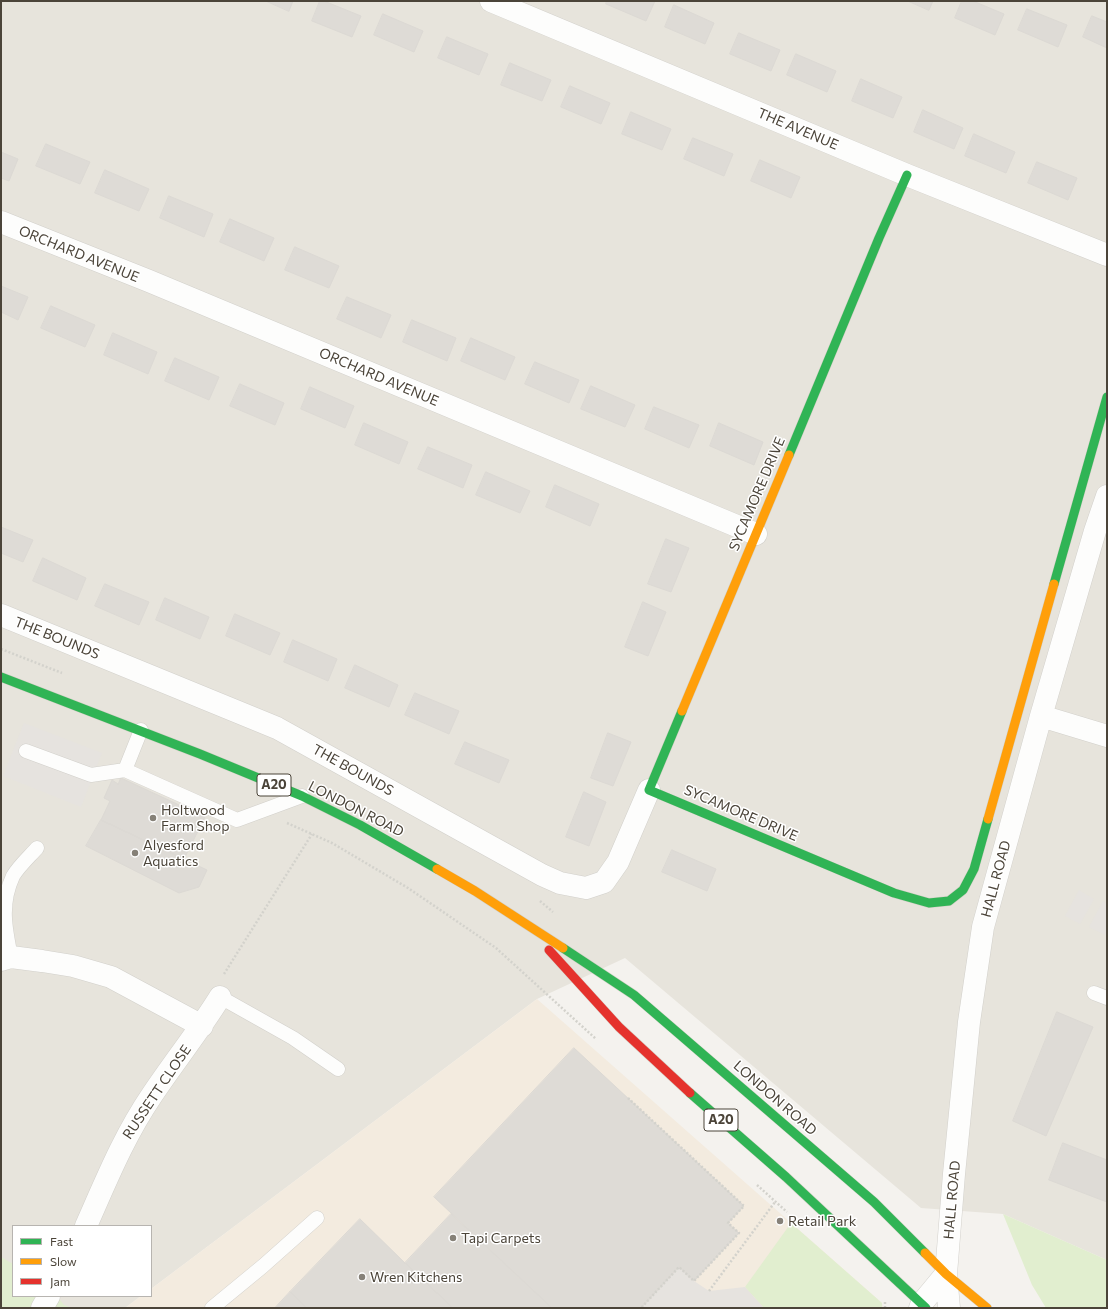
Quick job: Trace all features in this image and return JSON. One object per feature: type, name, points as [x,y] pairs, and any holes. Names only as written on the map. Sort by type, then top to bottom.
[{"type":"main road","name":"SYCAMORE DRIVE","points":[[906,175],[649,790],[894,893],[929,903],[949,901],[963,890],[974,869],[1107,397]]},
{"type":"main road","name":"LONDON ROAD","points":[[1,677],[141,730],[302,796],[360,825],[474,891],[634,995],[874,1202],[946,1274],[987,1308]]},
{"type":"main road","name":"LONDON ROAD","points":[[530,928],[619,1027],[700,1102],[786,1177],[923,1306]]},
{"type":"street","name":"THE AVENUE","points":[[490,1],[906,175],[1107,255]]},
{"type":"street","name":"ORCHARD AVENUE","points":[[1,222],[163,287],[756,534]]},
{"type":"street","name":"HALL ROAD","points":[[949,1308],[946,1274],[954,1174],[969,1022],[983,926],[1041,716],[1095,531],[1107,496]]},
{"type":"street","name":"THE BOUNDS","points":[[1,615],[277,728],[535,871],[560,883],[586,888],[604,882],[618,862],[649,790]]},
{"type":"street","points":[[1041,716],[1107,736]]},
{"type":"street","points":[[6,958],[73,966],[111,977],[202,1026]]},
{"type":"street","name":"RUSSETT CLOSE","points":[[86,1225],[121,1146],[151,1096],[202,1026],[220,997]]},
{"type":"street","points":[[923,1306],[946,1274]]},
{"type":"street","points":[[42,1308],[48,1297]]},
{"type":"lane","points":[[125,770],[141,730]]},
{"type":"lane","points":[[26,751],[91,775],[125,770],[237,820],[302,796]]},
{"type":"lane","points":[[6,958],[3,915],[6,893],[14,875],[36,848]]},
{"type":"lane","points":[[1094,993],[1107,998]]},
{"type":"lane","points":[[220,997],[293,1038],[338,1069]]},
{"type":"lane","points":[[212,1308],[263,1266],[317,1218]]},
{"type":"path","points":[[263,811],[332,843],[408,888],[496,948],[601,1043]]},
{"type":"path","points":[[220,997],[220,981],[238,949],[312,834]]},
{"type":"path","points":[[628,1098],[744,1206],[728,1223],[739,1233],[694,1281],[679,1267],[641,1308]]},
{"type":"path","points":[[709,1291],[775,1202],[752,1181]]},
{"type":"shaded area","points":[[1,1],[1107,1],[1107,1260],[1003,1214],[921,1208],[625,958],[537,999],[152,1288],[152,1225],[12,1225],[12,1297],[140,1297],[125,1308],[1,1308]]},
{"type":"shaded area","points":[[24,723],[102,753],[81,807],[3,776]]},
{"type":"shaded area","points":[[1079,890],[1094,899],[1080,924],[1065,916]]},
{"type":"shaded area","points":[[1103,901],[1107,904],[1107,930],[1105,935],[1089,927]]},
{"type":"shaded area","points":[[537,999],[882,1303],[883,1308],[125,1308],[140,1297],[152,1297],[152,1288]]},
{"type":"shaded area","points":[[679,1267],[694,1281],[709,1291],[745,1287],[764,1308],[641,1308]]},
{"type":"green space","points":[[1003,1214],[1107,1260],[1107,1308],[1046,1308],[1032,1285]]},
{"type":"green space","points":[[791,1223],[882,1303],[882,1308],[764,1308],[745,1287]]},
{"type":"green space","points":[[1,1257],[12,1263],[12,1297],[58,1297],[64,1305],[72,1308],[1,1308]]},
{"type":"building","points":[[266,1],[293,1],[289,11]]},
{"type":"building","points":[[320,1],[324,1],[361,16],[352,37],[312,21]]},
{"type":"building","points":[[607,1],[655,1],[646,21],[606,4]]},
{"type":"building","points":[[908,1],[933,1],[929,10]]},
{"type":"building","points":[[962,1],[973,1],[1004,14],[995,35],[955,18]]},
{"type":"building","points":[[674,5],[714,23],[705,44],[665,27]]},
{"type":"building","points":[[1027,9],[1067,25],[1058,47],[1018,30]]},
{"type":"building","points":[[383,14],[423,31],[414,52],[374,35]]},
{"type":"building","points":[[1092,16],[1107,22],[1107,48],[1083,37]]},
{"type":"building","points":[[739,33],[780,50],[771,71],[730,54]]},
{"type":"building","points":[[447,37],[488,54],[479,75],[438,58]]},
{"type":"building","points":[[796,54],[836,71],[827,92],[787,75]]},
{"type":"building","points":[[510,63],[551,80],[542,101],[501,85]]},
{"type":"building","points":[[861,79],[902,97],[893,118],[852,101]]},
{"type":"building","points":[[570,86],[610,103],[601,124],[561,107]]},
{"type":"building","points":[[923,110],[963,128],[954,149],[914,132]]},
{"type":"building","points":[[631,112],[671,129],[662,150],[622,134]]},
{"type":"building","points":[[974,134],[1015,152],[1006,173],[965,156]]},
{"type":"building","points":[[693,138],[733,154],[724,176],[684,159]]},
{"type":"building","points":[[46,144],[90,162],[80,184],[36,166]]},
{"type":"building","points":[[1,152],[18,159],[9,181],[1,178]]},
{"type":"building","points":[[760,160],[800,177],[791,198],[751,181]]},
{"type":"building","points":[[1037,162],[1077,178],[1068,200],[1028,183]]},
{"type":"building","points":[[105,170],[149,189],[139,211],[95,193]]},
{"type":"building","points":[[169,196],[213,214],[204,237],[160,218]]},
{"type":"building","points":[[230,219],[274,238],[264,261],[220,242]]},
{"type":"building","points":[[295,247],[339,266],[329,288],[285,270]]},
{"type":"building","points":[[1,286],[28,297],[18,320],[1,312]]},
{"type":"building","points":[[347,297],[391,315],[381,338],[337,319]]},
{"type":"building","points":[[51,306],[95,325],[85,347],[41,328]]},
{"type":"building","points":[[412,320],[456,338],[447,361],[403,342]]},
{"type":"building","points":[[113,333],[157,352],[148,374],[104,355]]},
{"type":"building","points":[[471,338],[515,357],[505,380],[461,361]]},
{"type":"building","points":[[175,358],[219,377],[209,400],[165,381]]},
{"type":"building","points":[[535,362],[579,380],[569,403],[525,384]]},
{"type":"building","points":[[240,384],[284,403],[275,425],[230,406]]},
{"type":"building","points":[[591,386],[635,405],[625,427],[581,409]]},
{"type":"building","points":[[310,387],[354,406],[345,428],[301,409]]},
{"type":"building","points":[[654,407],[699,425],[689,448],[645,429]]},
{"type":"building","points":[[364,423],[408,442],[399,464],[355,445]]},
{"type":"building","points":[[719,423],[763,442],[754,465],[710,446]]},
{"type":"building","points":[[428,447],[472,465],[463,488],[418,469]]},
{"type":"building","points":[[486,472],[530,491],[520,513],[476,495]]},
{"type":"building","points":[[555,485],[599,504],[590,526],[546,507]]},
{"type":"building","points":[[1,527],[33,540],[23,562],[1,553]]},
{"type":"building","points":[[666,539],[689,548],[671,592],[648,584]]},
{"type":"building","points":[[43,558],[86,578],[77,600],[33,581]]},
{"type":"building","points":[[105,584],[149,602],[139,625],[95,606]]},
{"type":"building","points":[[165,598],[209,617],[200,639],[156,620]]},
{"type":"building","points":[[643,602],[666,612],[648,656],[625,647]]},
{"type":"building","points":[[235,614],[280,633],[270,655],[226,636]]},
{"type":"building","points":[[293,640],[337,659],[328,681],[284,662]]},
{"type":"building","points":[[355,665],[398,685],[389,707],[345,688]]},
{"type":"building","points":[[415,693],[459,711],[449,734],[405,715]]},
{"type":"building","points":[[608,733],[631,742],[613,786],[591,778]]},
{"type":"building","points":[[465,742],[509,760],[499,783],[455,764]]},
{"type":"building","name":"Holtwood Farm Shop","points":[[121,778],[205,817],[184,859],[101,820],[110,801],[104,798],[112,780],[118,784]]},
{"type":"building","points":[[584,792],[606,802],[589,846],[566,837]]},
{"type":"building","name":"Alyesford Aquatics","points":[[101,820],[207,870],[199,887],[179,893],[86,846]]},
{"type":"building","points":[[672,850],[716,869],[707,891],[662,872]]},
{"type":"building","points":[[1057,1012],[1093,1027],[1046,1136],[1013,1121]]},
{"type":"building","points":[[574,1048],[744,1206],[728,1223],[739,1233],[694,1281],[679,1267],[641,1308],[552,1308],[434,1197]]},
{"type":"building","points":[[1063,1143],[1107,1160],[1107,1202],[1049,1180]]},
{"type":"building","name":"Tapi Carpets","points":[[451,1214],[552,1308],[453,1308],[405,1263]]},
{"type":"building","name":"Wren Kitchens","points":[[360,1219],[453,1308],[307,1308],[290,1292]]},
{"type":"building","points":[[290,1292],[307,1308],[275,1308]]},
{"type":"traffic: fast","points":[[789,455],[879,238],[907,175]]},
{"type":"traffic: fast","points":[[1054,584],[1107,397]]},
{"type":"traffic: fast","points":[[1,677],[200,754],[302,796],[360,825],[437,869]]},
{"type":"traffic: fast","points":[[682,711],[649,790],[894,893],[929,903],[949,901],[963,890],[974,869],[988,819]]},
{"type":"traffic: fast","points":[[563,948],[634,995],[874,1202],[925,1253]]},
{"type":"traffic: fast","points":[[690,1093],[786,1177],[926,1308]]},
{"type":"traffic: slow","points":[[682,711],[789,455]]},
{"type":"traffic: slow","points":[[988,819],[1054,584]]},
{"type":"traffic: slow","points":[[437,869],[475,891],[563,948]]},
{"type":"traffic: slow","points":[[925,1253],[946,1274],[987,1308]]},
{"type":"traffic: jam","points":[[549,950],[619,1027],[690,1093]]},
{"type":"place","name":"Holtwood Farm Shop","points":[[153,818]]},
{"type":"place","name":"Alyesford Aquatics","points":[[135,853]]},
{"type":"place","name":"Retail Park","points":[[780,1221]]},
{"type":"place","name":"Tapi Carpets","points":[[453,1238]]},
{"type":"place","name":"Wren Kitchens","points":[[362,1277]]}]
